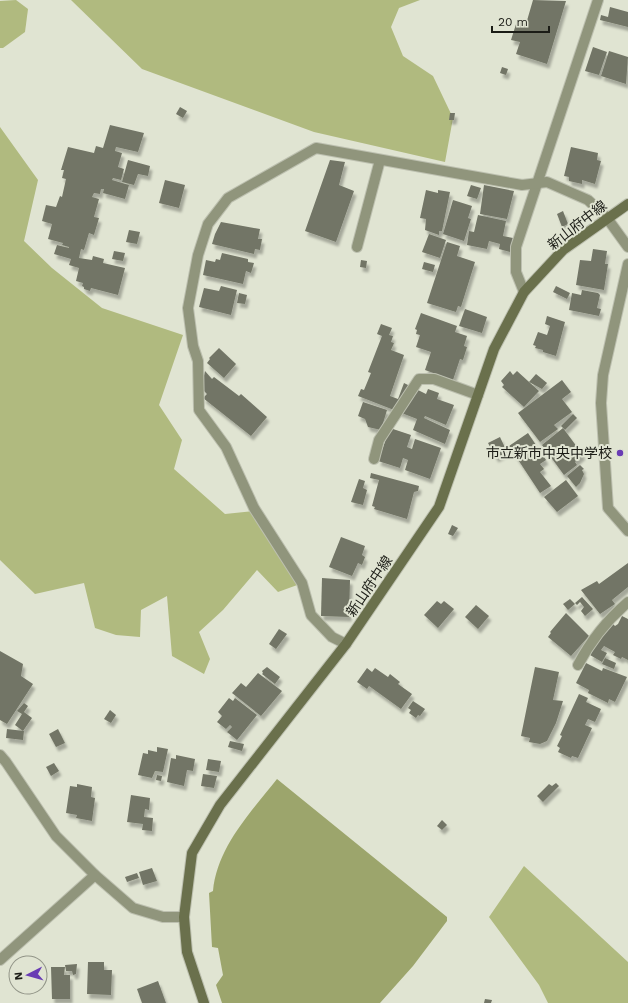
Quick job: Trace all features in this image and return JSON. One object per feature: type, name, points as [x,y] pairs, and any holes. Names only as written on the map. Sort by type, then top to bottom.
[{"type":"main road","name":"新山府中線","points":[[204,1003],[187,952],[184,916],[192,853],[220,805],[346,644],[439,507],[494,349],[524,292],[563,250],[628,204]]},
{"type":"street","points":[[524,292],[516,272],[516,247],[598,0]]},
{"type":"street","points":[[346,644],[332,637],[311,615],[302,583],[254,508],[226,447],[199,410],[198,360],[193,346],[188,308],[198,255],[208,224],[228,198],[316,148],[522,186],[536,185],[547,182],[588,200],[607,218],[628,248]]},
{"type":"street","points":[[357,247],[380,160]]},
{"type":"street","points":[[628,264],[603,375],[601,402],[608,508],[628,531]]},
{"type":"street","points":[[374,459],[379,440],[419,379],[434,379],[478,395]]},
{"type":"street","points":[[578,665],[586,649],[611,616],[628,602]]},
{"type":"street","points":[[0,755],[56,836],[95,875],[133,908],[163,917],[184,916]]},
{"type":"street","points":[[0,960],[95,875]]},
{"type":"shaded area","points":[[16,0],[28,9],[25,32],[3,48],[0,48],[0,1]]},
{"type":"shaded area","points":[[71,0],[420,0],[399,8],[391,27],[403,56],[433,76],[453,118],[445,162],[314,132],[142,69]]},
{"type":"shaded area","points":[[0,127],[38,180],[24,241],[52,268],[102,308],[183,335],[159,405],[182,440],[174,469],[225,514],[254,511],[300,584],[278,592],[257,570],[223,610],[199,632],[210,659],[204,674],[172,656],[167,596],[141,610],[140,637],[116,635],[95,628],[84,583],[35,594],[0,560]]},
{"type":"shaded area","points":[[277,779],[447,917],[447,921],[413,966],[380,1003],[222,1003],[216,985],[223,975],[218,948],[212,947],[209,893],[213,891],[216,875],[228,845],[246,817]]},
{"type":"shaded area","points":[[524,866],[628,962],[628,1003],[548,1003],[539,985],[489,917]]},
{"type":"building","points":[[533,0],[566,1],[547,64],[516,54],[520,42],[511,40],[517,21],[526,24]]},
{"type":"building","points":[[610,7],[628,12],[628,27],[600,20],[601,15],[608,17]]},
{"type":"building","points":[[593,47],[607,52],[599,75],[585,71]]},
{"type":"building","points":[[609,51],[628,57],[626,84],[601,76]]},
{"type":"building","points":[[502,67],[508,69],[506,75],[500,73]]},
{"type":"building","points":[[180,107],[187,111],[183,118],[176,114]]},
{"type":"building","points":[[450,113],[455,113],[454,120],[449,120]]},
{"type":"building","points":[[110,125],[144,133],[138,152],[116,147],[115,151],[122,153],[118,167],[124,169],[121,180],[113,178],[112,180],[129,185],[125,199],[103,193],[104,189],[101,189],[100,194],[94,193],[92,197],[99,199],[94,217],[99,218],[94,235],[89,233],[84,250],[81,249],[79,258],[92,260],[93,256],[104,259],[103,263],[125,268],[118,295],[91,288],[90,291],[84,289],[82,286],[83,283],[76,281],[79,268],[69,265],[71,259],[54,254],[57,245],[69,247],[62,245],[63,243],[48,239],[52,224],[42,221],[46,205],[56,207],[60,196],[62,197],[66,179],[62,178],[64,170],[61,170],[68,147],[94,153],[96,146],[103,148]]},
{"type":"building","points":[[571,147],[598,153],[597,160],[601,161],[595,184],[582,180],[582,184],[569,181],[569,177],[564,176]]},
{"type":"building","points":[[128,160],[150,166],[148,176],[138,174],[134,185],[122,182]]},
{"type":"building","points":[[330,160],[345,162],[339,185],[354,191],[336,242],[305,231]]},
{"type":"building","points":[[165,180],[185,185],[179,208],[159,203]]},
{"type":"building","points":[[471,185],[481,188],[477,199],[467,196]]},
{"type":"building","points":[[484,185],[514,191],[507,219],[480,214]]},
{"type":"building","points":[[426,190],[438,193],[438,190],[450,192],[442,231],[439,231],[439,235],[425,230],[426,219],[420,218]]},
{"type":"building","points":[[453,200],[472,206],[468,218],[471,219],[464,241],[443,234]]},
{"type":"building","points":[[563,211],[568,224],[562,227],[557,214]]},
{"type":"building","points":[[478,215],[506,221],[503,236],[513,238],[510,252],[499,249],[500,244],[489,241],[487,249],[467,245],[469,231],[474,232]]},
{"type":"building","points":[[221,222],[260,229],[258,239],[262,239],[260,250],[255,249],[254,254],[212,244]]},
{"type":"building","points":[[129,230],[140,232],[137,244],[126,242]]},
{"type":"building","points":[[429,234],[446,240],[440,258],[422,252]]},
{"type":"building","points":[[447,242],[460,246],[457,256],[475,262],[461,307],[458,306],[456,312],[427,303]]},
{"type":"building","points":[[593,249],[607,251],[605,264],[608,264],[604,290],[576,285],[580,260],[591,261]]},
{"type":"building","points":[[114,251],[125,253],[123,261],[112,259]]},
{"type":"building","points":[[222,253],[248,259],[248,262],[254,263],[251,273],[246,271],[243,284],[203,275],[206,260],[215,262],[216,259],[220,260]]},
{"type":"building","points":[[361,260],[367,261],[366,268],[360,267]]},
{"type":"building","points":[[424,262],[435,265],[433,272],[422,269]]},
{"type":"building","points":[[221,286],[237,290],[231,315],[199,307],[204,288],[219,291]]},
{"type":"building","points":[[556,286],[570,293],[567,299],[553,292]]},
{"type":"building","points":[[582,290],[598,293],[600,295],[597,308],[601,309],[599,316],[569,310],[572,293],[581,295]]},
{"type":"building","points":[[239,293],[247,295],[245,304],[237,303]]},
{"type":"building","points":[[465,309],[487,317],[482,333],[459,326]]},
{"type":"building","points":[[421,313],[457,326],[455,332],[467,336],[464,346],[467,347],[463,360],[460,359],[453,380],[425,370],[431,352],[416,347],[420,335],[416,334],[417,330],[415,329]]},
{"type":"building","points":[[547,316],[565,322],[556,356],[543,352],[543,350],[535,348],[536,346],[533,345],[538,332],[547,335],[550,326],[545,324]]},
{"type":"building","points":[[381,324],[392,328],[389,335],[393,336],[391,342],[394,343],[391,350],[404,355],[390,396],[398,399],[404,383],[426,394],[428,389],[439,393],[437,399],[454,405],[446,425],[425,416],[424,418],[450,430],[445,444],[413,430],[417,419],[358,396],[361,389],[364,390],[371,373],[368,372],[382,336],[377,334]]},
{"type":"building","points":[[219,348],[236,364],[224,378],[207,363],[210,359],[209,358]]},
{"type":"building","points":[[205,371],[212,379],[214,377],[239,396],[241,394],[267,417],[251,436],[203,398],[207,394],[203,390],[202,385]]},
{"type":"building","points":[[510,371],[513,375],[517,371],[539,391],[524,407],[502,387],[504,385],[501,381]]},
{"type":"building","points":[[536,374],[547,383],[542,389],[529,382]]},
{"type":"building","points":[[562,380],[571,392],[562,399],[572,412],[554,425],[558,429],[540,442],[518,413]]},
{"type":"building","points":[[363,402],[387,410],[381,430],[368,427],[365,419],[358,416]]},
{"type":"building","points":[[573,414],[577,418],[565,430],[561,426]]},
{"type":"building","points":[[390,428],[411,435],[407,447],[412,449],[415,439],[441,448],[430,479],[405,470],[408,460],[403,458],[400,468],[378,461]]},
{"type":"building","points":[[563,428],[583,455],[575,462],[577,465],[564,475],[542,445]]},
{"type":"building","points":[[528,433],[546,460],[540,464],[544,469],[540,472],[551,486],[540,493],[509,446]]},
{"type":"building","points":[[500,437],[507,452],[496,458],[488,443]]},
{"type":"building","points":[[580,465],[584,469],[582,470],[584,474],[580,483],[576,487],[567,476]]},
{"type":"building","points":[[371,473],[419,486],[418,491],[414,492],[407,519],[374,509],[375,507],[372,506],[379,480],[370,478]]},
{"type":"building","points":[[359,479],[365,481],[363,488],[367,490],[363,505],[351,502]]},
{"type":"building","points":[[566,480],[578,496],[557,512],[544,497]]},
{"type":"building","points":[[452,525],[458,528],[453,536],[448,534]]},
{"type":"building","points":[[341,537],[365,546],[362,555],[365,557],[362,565],[358,563],[352,576],[329,567]]},
{"type":"building","points":[[628,563],[628,587],[612,600],[615,604],[600,614],[581,590],[597,581],[599,584]]},
{"type":"building","points":[[322,578],[350,580],[349,617],[321,616]]},
{"type":"building","points":[[582,597],[593,609],[585,616],[581,611],[584,607],[580,602],[577,605],[575,603]]},
{"type":"building","points":[[570,599],[575,604],[568,610],[563,604]]},
{"type":"building","points":[[437,601],[441,604],[444,601],[454,609],[438,628],[424,615]]},
{"type":"building","points":[[476,605],[489,616],[478,629],[465,617]]},
{"type":"building","points":[[566,613],[589,636],[571,656],[548,637],[551,633],[550,632]]},
{"type":"building","points":[[622,616],[628,619],[628,660],[622,657],[621,659],[613,655],[615,652],[604,646],[601,650],[607,653],[602,662],[590,655],[601,637],[613,624],[615,626],[618,624]]},
{"type":"building","points":[[279,629],[287,634],[276,649],[269,644]]},
{"type":"building","points":[[0,651],[23,664],[21,676],[33,684],[7,724],[0,720]]},
{"type":"building","points":[[605,658],[616,663],[614,669],[602,664]]},
{"type":"building","points":[[586,663],[602,671],[603,668],[627,677],[615,702],[609,699],[608,703],[588,693],[589,690],[576,683]]},
{"type":"building","points":[[267,667],[280,677],[275,684],[262,674],[262,671]]},
{"type":"building","points":[[535,667],[559,672],[553,700],[563,701],[556,723],[547,741],[540,744],[529,742],[530,738],[521,736]]},
{"type":"building","points":[[367,668],[372,672],[375,668],[388,677],[390,674],[400,682],[398,684],[412,694],[401,709],[369,686],[367,689],[357,682]]},
{"type":"building","points":[[258,673],[282,691],[261,716],[232,693],[241,683],[246,687]]},
{"type":"building","points":[[579,694],[588,698],[586,702],[601,709],[595,722],[588,719],[585,725],[592,728],[578,758],[572,756],[571,758],[558,752],[560,748],[557,746],[562,736],[560,735]]},
{"type":"building","points":[[229,698],[233,701],[235,698],[257,715],[237,740],[227,732],[232,727],[230,725],[226,729],[217,722],[222,716],[218,712]]},
{"type":"building","points":[[413,701],[425,709],[420,716],[418,715],[416,718],[409,713],[411,710],[408,708]]},
{"type":"building","points":[[24,703],[28,706],[24,712],[32,718],[23,731],[15,725],[22,714],[17,711]]},
{"type":"building","points":[[110,710],[116,715],[111,723],[104,719]]},
{"type":"building","points":[[7,729],[24,731],[23,740],[6,738]]},
{"type":"building","points":[[58,729],[65,743],[56,747],[49,734]]},
{"type":"building","points":[[230,741],[244,744],[242,751],[228,747]]},
{"type":"building","points":[[157,747],[168,749],[163,772],[155,771],[152,778],[138,775],[143,753],[148,754],[148,750],[157,752]]},
{"type":"building","points":[[176,755],[195,759],[193,771],[187,770],[184,786],[167,782],[171,758],[176,759]]},
{"type":"building","points":[[208,759],[221,761],[219,772],[206,770]]},
{"type":"building","points":[[54,763],[59,771],[51,776],[46,767]]},
{"type":"building","points":[[203,774],[217,776],[214,788],[201,786]]},
{"type":"building","points":[[157,775],[162,776],[161,781],[156,780]]},
{"type":"building","points":[[556,783],[559,786],[543,802],[537,796],[549,784],[552,786]]},
{"type":"building","points":[[77,784],[92,787],[91,797],[95,798],[92,821],[76,818],[77,815],[66,813],[70,786],[77,787]]},
{"type":"building","points":[[131,795],[150,798],[149,810],[145,809],[144,817],[153,818],[152,831],[142,830],[143,824],[127,822]]},
{"type":"building","points":[[442,820],[447,825],[442,830],[437,826]]},
{"type":"building","points":[[152,868],[157,881],[143,885],[139,872]]},
{"type":"building","points":[[137,873],[139,878],[127,882],[125,877]]},
{"type":"building","points":[[88,962],[104,962],[104,970],[112,970],[111,995],[87,994]]},
{"type":"building","points":[[77,964],[76,974],[73,975],[72,971],[66,971],[65,965]]},
{"type":"building","points":[[51,967],[65,967],[64,975],[70,975],[70,999],[52,999]]},
{"type":"building","points":[[158,981],[166,1003],[142,1003],[137,989]]},
{"type":"building","points":[[485,999],[492,1000],[491,1003],[484,1003]]},
{"type":"place","name":"市立新市中央中学校","points":[[620,453]]}]
